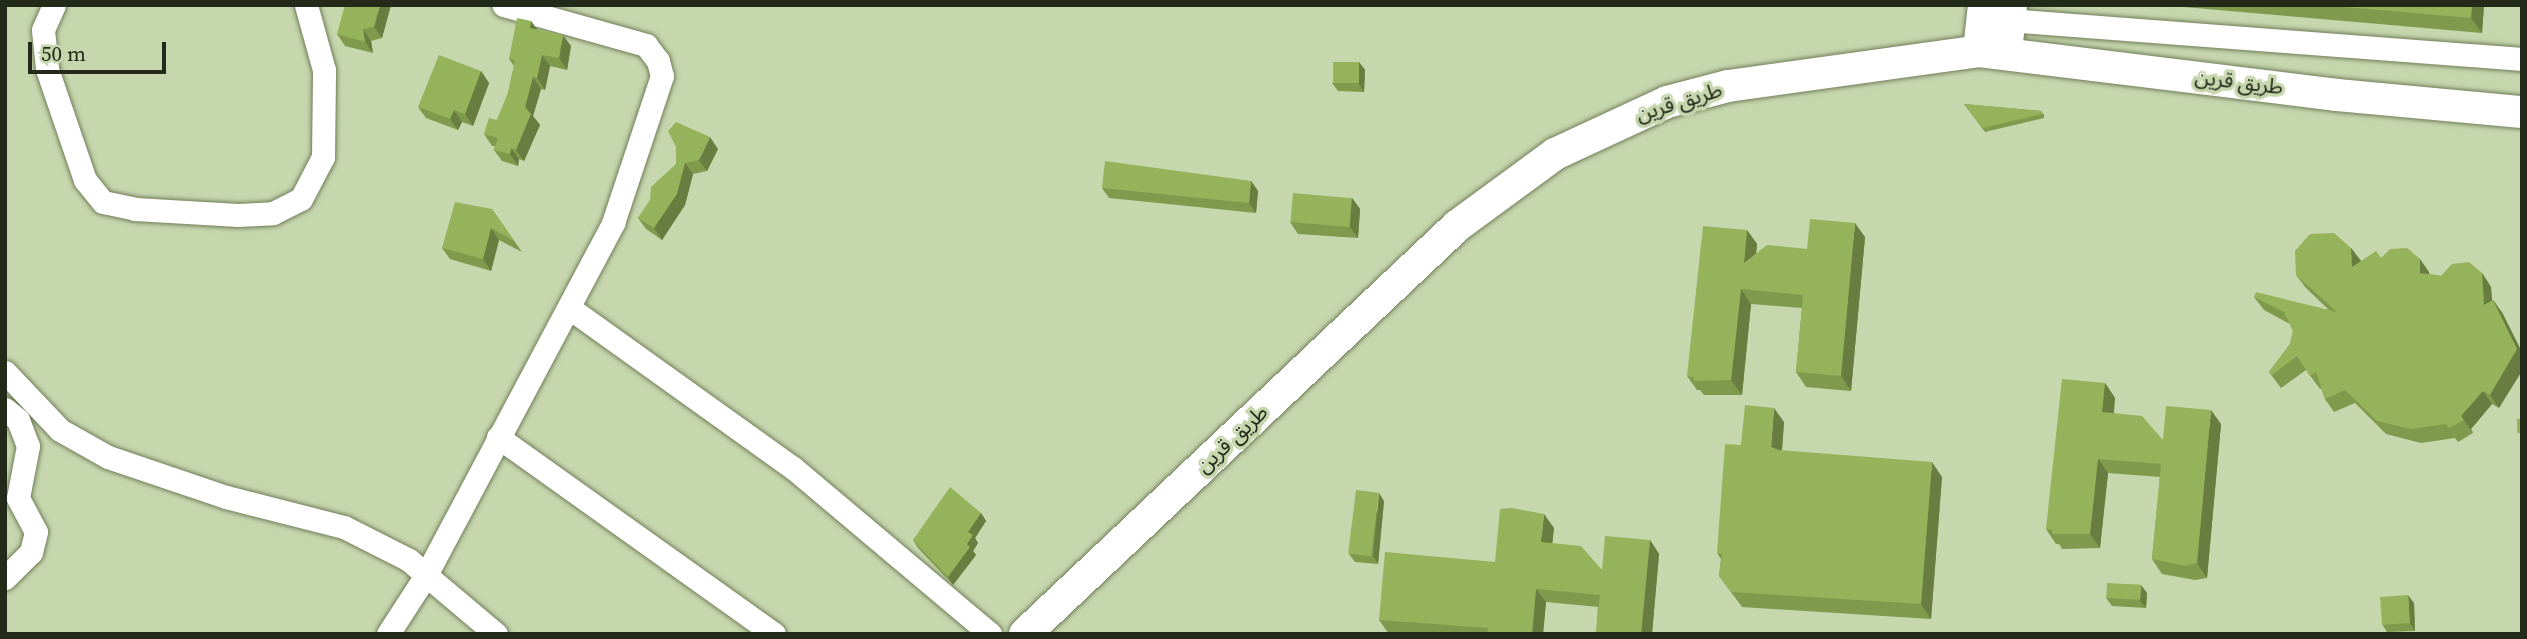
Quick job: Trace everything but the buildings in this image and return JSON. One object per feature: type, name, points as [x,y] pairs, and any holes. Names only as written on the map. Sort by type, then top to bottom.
[{"type":"street","points":[[54,5],[43,30],[47,69],[85,180],[103,202],[135,209],[238,215],[273,213],[301,199],[323,157],[324,70],[306,5]]},
{"type":"street","points":[[388,634],[426,575],[498,437],[571,309],[613,223],[662,76],[658,61],[646,45],[503,5]]},
{"type":"street","points":[[1993,51],[1997,12],[2522,59]]},
{"type":"street","name":"طريق قرين","points":[[1025,634],[1457,226],[1555,154],[1667,102],[1728,86],[1993,51],[2337,95],[2522,112]]},
{"type":"street","points":[[571,309],[792,467],[990,634]]},
{"type":"street","points":[[5,372],[60,430],[108,457],[226,497],[344,527],[387,546],[496,634]]},
{"type":"street","points":[[5,409],[18,420],[28,446],[18,498],[36,532],[31,552],[5,578]]},
{"type":"street","points":[[498,437],[774,634]]}]
